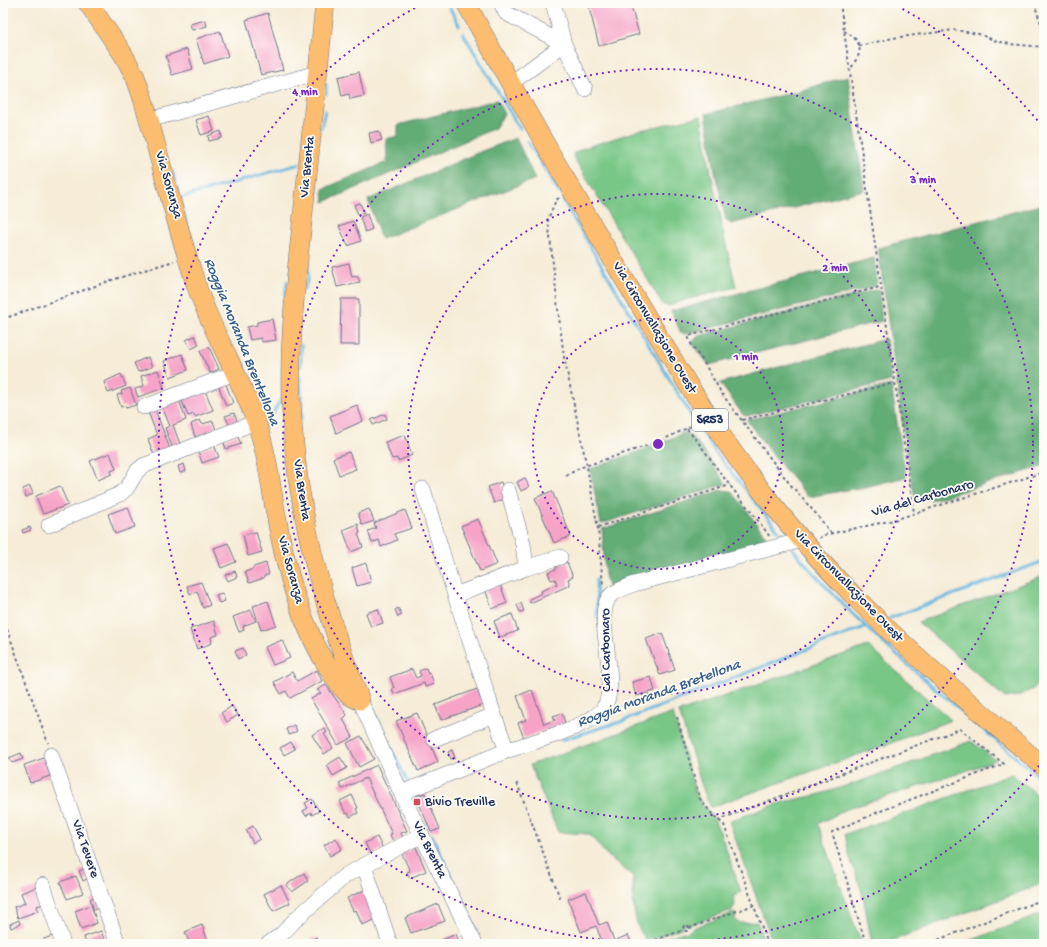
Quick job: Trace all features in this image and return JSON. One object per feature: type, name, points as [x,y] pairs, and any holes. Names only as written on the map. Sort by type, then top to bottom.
[{"type":"main road","name":"Via Soranza","points":[[88,3],[123,54],[135,76],[149,120],[187,257],[209,318],[256,422],[265,451],[281,539],[301,613],[313,641],[336,680],[353,698],[360,700]]},
{"type":"main road","name":"Via Brenta","points":[[325,3],[293,317],[291,400],[300,489],[314,562],[327,609],[360,700]]},
{"type":"main road","name":"Via Circonvallazione Ovest","points":[[466,3],[510,84],[639,303],[717,431],[749,476],[805,543],[852,594],[917,657],[1044,767]]},
{"type":"street","points":[[501,3],[506,13],[564,44]]},
{"type":"street","points":[[553,3],[564,44],[585,89]]},
{"type":"street","points":[[510,84],[564,44]]},
{"type":"street","points":[[149,120],[318,73]]},
{"type":"street","points":[[144,407],[235,373]]},
{"type":"street","points":[[49,525],[120,494],[127,488],[137,471],[143,466],[256,422]]},
{"type":"street","points":[[423,489],[455,595],[494,716],[507,751]]},
{"type":"street","points":[[508,490],[523,544],[526,568]]},
{"type":"street","name":"Cal Carbonaro","points":[[402,793],[507,751],[582,724],[591,720],[602,711],[606,704],[610,686],[604,632],[604,615],[607,601],[612,594],[634,584],[776,547],[805,543]]},
{"type":"street","points":[[455,595],[526,568],[560,557]]},
{"type":"street","name":"Via Brenta","points":[[360,700],[402,793],[475,944]]},
{"type":"street","points":[[434,739],[494,716]]},
{"type":"street","name":"Via Tevere","points":[[51,754],[118,944]]},
{"type":"street","points":[[268,944],[284,939],[297,918],[346,875],[422,835]]},
{"type":"street","points":[[364,865],[390,944]]},
{"type":"street","points":[[43,885],[63,944]]},
{"type":"path","points":[[840,3],[914,513]]},
{"type":"path","points":[[1034,3],[1044,32]]},
{"type":"path","points":[[859,46],[893,38],[954,30],[979,34],[996,41],[1010,44],[1044,47]]},
{"type":"path","points":[[844,31],[854,37],[858,41],[859,46],[859,54],[850,71]]},
{"type":"path","points":[[571,188],[556,200],[548,219],[564,357],[598,527],[603,588]]},
{"type":"path","points":[[3,319],[115,279],[187,257]]},
{"type":"path","points":[[831,533],[789,483],[722,394],[703,361],[692,346],[688,336],[880,287]]},
{"type":"path","points":[[741,420],[894,383]]},
{"type":"path","points":[[566,476],[579,468],[587,467],[658,442],[693,426]]},
{"type":"path","points":[[686,429],[703,447],[758,519],[776,547]]},
{"type":"path","name":"Via del Carbonaro","points":[[805,543],[831,533],[894,520],[1044,472]]},
{"type":"path","points":[[598,527],[730,484]]},
{"type":"path","points":[[3,618],[40,718],[51,754]]},
{"type":"path","points":[[676,717],[700,798],[712,814],[724,825],[768,944]]},
{"type":"path","points":[[718,820],[960,729],[1004,764],[882,810],[832,832],[866,944]]},
{"type":"path","points":[[517,783],[560,898]]},
{"type":"path","points":[[927,944],[1044,899]]},
{"type":"path","points":[[644,944],[683,930],[686,932],[689,928],[754,905]]},
{"type":"path","points":[[683,930],[685,926],[689,928]]},
{"type":"green space","points":[[848,76],[864,190],[731,224],[726,220],[714,166],[706,114],[799,91]]},
{"type":"green space","points":[[497,100],[504,114],[495,128],[324,202],[323,189],[387,162],[386,139],[398,136],[398,125]]},
{"type":"green space","points":[[701,116],[722,228],[736,287],[684,300],[668,306],[663,305],[573,154],[581,149],[637,131]]},
{"type":"green space","points":[[516,138],[535,179],[381,239],[368,200]]},
{"type":"green space","points":[[1044,204],[1044,466],[936,499],[917,500],[914,494],[904,435],[878,248]]},
{"type":"green space","points":[[874,258],[877,282],[875,286],[866,289],[685,334],[681,333],[671,311]]},
{"type":"green space","points":[[879,289],[882,321],[709,365],[692,343],[698,336]]},
{"type":"green space","points":[[886,339],[891,381],[747,416],[743,415],[720,383],[812,358]]},
{"type":"green space","points":[[891,385],[906,477],[865,487],[808,497],[776,459],[747,420]]},
{"type":"green space","points":[[683,433],[687,433],[698,443],[708,456],[725,484],[601,524],[590,469],[656,445]]},
{"type":"green space","points":[[721,490],[731,491],[769,541],[608,587],[605,575],[602,529]]},
{"type":"green space","points":[[1044,576],[1044,675],[1033,689],[1018,696],[1005,698],[918,622]]},
{"type":"green space","points":[[868,646],[951,720],[886,745],[711,807],[700,780],[679,712]]},
{"type":"green space","points":[[673,713],[695,792],[714,819],[720,832],[741,892],[733,897],[735,905],[732,910],[689,925],[683,925],[682,928],[646,941],[637,925],[633,904],[633,876],[607,855],[589,834],[558,832],[530,765]]},
{"type":"green space","points":[[971,741],[996,760],[847,809],[818,824],[862,944],[773,944],[729,821],[783,802],[817,795],[861,781]]},
{"type":"green space","points":[[1012,774],[1044,800],[1044,883],[883,944],[872,944],[863,895],[849,855],[845,834]]},
{"type":"green space","points":[[733,913],[736,914],[735,921],[741,923],[757,922],[765,944],[649,944],[683,932],[687,933],[693,928]]},
{"type":"green space","points":[[1044,913],[1044,944],[962,944],[967,942]]},
{"type":"building","points":[[588,3],[630,3],[639,34],[599,46]]},
{"type":"building","points":[[268,13],[283,70],[261,75],[246,20]]},
{"type":"building","points":[[205,20],[207,26],[192,30],[190,24]]},
{"type":"building","points":[[220,31],[228,56],[204,64],[196,39]]},
{"type":"building","points":[[187,49],[193,69],[172,75],[166,56]]},
{"type":"building","points":[[359,72],[364,96],[350,99],[349,94],[342,96],[338,77]]},
{"type":"building","points":[[209,116],[214,131],[201,135],[196,120]]},
{"type":"building","points":[[221,131],[222,138],[209,141],[208,136]]},
{"type":"building","points":[[379,131],[382,140],[371,143],[369,133]]},
{"type":"building","points":[[360,203],[364,212],[358,214],[354,205]]},
{"type":"building","points":[[367,214],[372,229],[365,232],[360,217]]},
{"type":"building","points":[[353,221],[361,241],[348,246],[339,226]]},
{"type":"building","points":[[349,263],[352,277],[357,276],[360,282],[337,287],[332,267]]},
{"type":"building","points":[[341,299],[359,299],[359,345],[340,345]]},
{"type":"building","points":[[272,319],[276,340],[262,342],[261,338],[250,340],[247,327],[257,325],[257,322]]},
{"type":"building","points":[[195,336],[199,345],[191,349],[186,340]]},
{"type":"building","points":[[209,347],[219,369],[210,373],[200,351]]},
{"type":"building","points":[[182,354],[188,370],[170,377],[164,361]]},
{"type":"building","points":[[148,357],[152,367],[138,372],[134,363]]},
{"type":"building","points":[[158,370],[164,388],[138,397],[135,389],[144,386],[141,376]]},
{"type":"building","points":[[121,374],[126,386],[108,393],[104,382]]},
{"type":"building","points":[[225,382],[233,403],[226,406],[218,384]]},
{"type":"building","points":[[130,388],[136,405],[126,408],[126,406],[121,407],[117,395],[122,394],[121,391]]},
{"type":"building","points":[[205,390],[213,410],[195,417],[194,414],[188,416],[182,401]]},
{"type":"building","points":[[179,400],[186,420],[173,425],[180,444],[172,447],[165,428],[170,426],[162,407]]},
{"type":"building","points":[[357,405],[363,421],[336,433],[330,416]]},
{"type":"building","points":[[155,409],[170,449],[154,455],[148,439],[157,435],[148,412]]},
{"type":"building","points":[[234,413],[238,423],[230,426],[225,416]]},
{"type":"building","points":[[385,414],[387,419],[373,425],[371,420]]},
{"type":"building","points":[[200,420],[202,424],[213,421],[216,430],[195,437],[191,424]]},
{"type":"building","points":[[237,435],[241,444],[226,449],[223,440]]},
{"type":"building","points":[[405,435],[412,455],[398,461],[397,458],[392,459],[385,442]]},
{"type":"building","points":[[214,445],[219,457],[202,463],[198,451]]},
{"type":"building","points":[[349,452],[356,469],[339,475],[333,458]]},
{"type":"building","points":[[110,453],[116,469],[111,471],[112,474],[98,480],[90,461]]},
{"type":"building","points":[[184,464],[186,471],[180,473],[178,466]]},
{"type":"building","points":[[525,478],[529,487],[521,491],[517,482]]},
{"type":"building","points":[[501,482],[507,498],[494,503],[488,487]]},
{"type":"building","points":[[30,486],[33,494],[26,497],[23,489]]},
{"type":"building","points":[[60,486],[68,505],[43,514],[36,496]]},
{"type":"building","points":[[552,491],[571,536],[554,543],[535,498]]},
{"type":"building","points":[[128,507],[135,527],[115,534],[108,514]]},
{"type":"building","points":[[369,509],[374,521],[362,525],[358,513]]},
{"type":"building","points":[[405,510],[412,528],[394,534],[397,540],[381,547],[379,540],[372,543],[368,531],[376,528],[374,523]]},
{"type":"building","points":[[478,519],[497,564],[480,571],[461,526]]},
{"type":"building","points":[[358,524],[360,533],[358,534],[363,547],[351,552],[343,530]]},
{"type":"building","points":[[30,527],[31,530],[23,533],[22,530]]},
{"type":"building","points":[[256,532],[262,552],[248,556],[243,535]]},
{"type":"building","points":[[228,543],[236,562],[221,568],[214,548]]},
{"type":"building","points":[[567,562],[573,577],[568,579],[570,585],[530,603],[529,599],[542,593],[541,591],[557,584],[555,579],[551,580],[548,572]]},
{"type":"building","points":[[266,563],[269,574],[264,576],[264,578],[249,583],[245,572],[253,569],[253,567]]},
{"type":"building","points":[[366,563],[371,582],[357,586],[352,568]]},
{"type":"building","points":[[235,571],[237,577],[228,581],[225,575]]},
{"type":"building","points":[[201,582],[210,605],[203,608],[197,591],[190,594],[187,586]]},
{"type":"building","points":[[500,584],[507,603],[492,609],[485,589]]},
{"type":"building","points":[[222,593],[225,601],[219,603],[216,595]]},
{"type":"building","points":[[268,601],[276,625],[261,630],[253,606]]},
{"type":"building","points":[[521,603],[524,611],[520,612],[517,605]]},
{"type":"building","points":[[398,608],[402,615],[398,617],[395,610]]},
{"type":"building","points":[[378,609],[383,623],[371,627],[366,613]]},
{"type":"building","points":[[251,610],[256,621],[243,626],[244,630],[239,632],[233,617]]},
{"type":"building","points":[[512,614],[518,631],[500,637],[494,621]]},
{"type":"building","points":[[214,621],[218,635],[211,637],[212,643],[197,649],[190,629]]},
{"type":"building","points":[[662,633],[675,670],[660,675],[646,639]]},
{"type":"building","points":[[282,640],[290,658],[273,665],[265,647]]},
{"type":"building","points":[[243,648],[246,655],[238,659],[235,651]]},
{"type":"building","points":[[426,668],[428,674],[430,673],[434,684],[425,687],[424,683],[394,694],[392,688],[394,688],[390,677],[412,669],[416,678],[421,676],[419,671]]},
{"type":"building","points":[[317,670],[322,681],[290,698],[286,691],[281,694],[274,682],[292,672],[297,681]]},
{"type":"building","points":[[651,677],[655,691],[636,696],[632,682]]},
{"type":"building","points":[[326,685],[347,715],[343,719],[353,737],[338,745],[311,699],[321,693],[317,690]]},
{"type":"building","points":[[477,689],[483,705],[441,720],[435,705]]},
{"type":"building","points":[[532,690],[544,724],[555,720],[553,716],[562,713],[565,723],[524,738],[518,723],[526,720],[517,696]]},
{"type":"building","points":[[232,706],[238,715],[227,722],[221,713]]},
{"type":"building","points":[[417,713],[438,762],[418,771],[396,721]]},
{"type":"building","points":[[294,725],[297,731],[289,735],[286,729]]},
{"type":"building","points":[[324,728],[327,732],[324,734],[333,748],[324,754],[312,735]]},
{"type":"building","points":[[361,736],[374,759],[359,767],[347,743]]},
{"type":"building","points":[[291,742],[295,749],[284,755],[280,748]]},
{"type":"building","points":[[452,750],[455,758],[451,759],[448,752]]},
{"type":"building","points":[[21,753],[23,759],[12,763],[9,758]]},
{"type":"building","points":[[340,757],[347,768],[333,776],[327,765]]},
{"type":"building","points":[[44,758],[50,776],[30,783],[24,765]]},
{"type":"building","points":[[377,765],[407,831],[401,833],[403,838],[394,843],[390,835],[392,834],[366,778],[342,789],[339,783]]},
{"type":"building","points":[[425,793],[440,829],[431,832],[416,796]]},
{"type":"building","points":[[352,795],[358,808],[356,809],[358,813],[350,817],[348,813],[346,814],[340,801]]},
{"type":"building","points":[[312,799],[319,811],[312,815],[311,812],[306,816],[303,811],[308,808],[305,803]]},
{"type":"building","points":[[253,826],[260,839],[253,843],[246,830]]},
{"type":"building","points":[[377,837],[383,849],[371,855],[365,843]]},
{"type":"building","points":[[336,838],[342,849],[330,856],[324,845]]},
{"type":"building","points":[[416,847],[426,871],[410,878],[407,872],[410,871],[402,854]]},
{"type":"building","points":[[86,868],[89,878],[83,881],[79,871]]},
{"type":"building","points":[[304,873],[308,881],[292,892],[286,885]]},
{"type":"building","points":[[76,876],[83,893],[67,899],[60,882]]},
{"type":"building","points":[[281,885],[290,903],[273,911],[264,894]]},
{"type":"building","points":[[39,886],[46,903],[37,906],[38,911],[18,918],[14,907],[25,903],[21,893]]},
{"type":"building","points":[[367,889],[377,919],[362,925],[356,910],[353,911],[347,898]]},
{"type":"building","points":[[586,892],[599,925],[607,922],[614,941],[628,935],[632,944],[603,944],[596,926],[581,932],[568,899]]},
{"type":"building","points":[[96,896],[101,907],[94,910],[90,899]]},
{"type":"building","points":[[438,904],[445,921],[411,933],[405,918]]},
{"type":"building","points":[[91,905],[97,923],[81,929],[75,911]]},
{"type":"building","points":[[19,920],[20,924],[11,928],[10,924]]},
{"type":"building","points":[[202,925],[209,944],[190,944],[185,932]]},
{"type":"building","points":[[101,931],[106,944],[86,944],[84,937]]},
{"type":"building","points":[[456,934],[460,944],[438,944],[437,942]]},
{"type":"building","points":[[55,935],[58,944],[30,944]]},
{"type":"building","points":[[317,937],[320,944],[309,944],[308,941]]},
{"type":"waterway","points":[[447,3],[459,25]]},
{"type":"waterway","points":[[463,33],[520,129]]},
{"type":"waterway","points":[[326,84],[326,94]]},
{"type":"waterway","points":[[321,128],[325,111]]},
{"type":"waterway","points":[[527,141],[559,193]]},
{"type":"waterway","points":[[180,198],[299,164]]},
{"type":"waterway","name":"Roggia Moranda Brentellona","points":[[173,172],[188,228]]},
{"type":"waterway","points":[[563,201],[694,420]]},
{"type":"waterway","points":[[304,289],[308,278],[307,258]]},
{"type":"waterway","points":[[282,317],[287,281]]},
{"type":"waterway","points":[[282,332],[282,347]]},
{"type":"waterway","points":[[301,345],[301,366]]},
{"type":"waterway","points":[[301,377],[302,419]]},
{"type":"waterway","points":[[266,427],[283,395]]},
{"type":"waterway","points":[[698,426],[716,453],[785,539]]},
{"type":"waterway","points":[[792,548],[820,580],[881,641],[1044,782]]},
{"type":"waterway","name":"Roggia Moranda Bretellona","points":[[890,618],[1044,561]]},
{"type":"waterway","points":[[596,580],[597,616]]},
{"type":"waterway","name":"Roggia Moranda Bretellona","points":[[561,740],[620,722],[865,627]]},
{"type":"waterway","name":"Roggia Moranda Brentellona","points":[[368,699],[407,781],[411,782]]},
{"type":"waterway","name":"Roggia Moranda Brentellona","points":[[432,835],[476,930]]},
{"type":"place","name":"Bivio Treville","points":[[417,802]]}]
